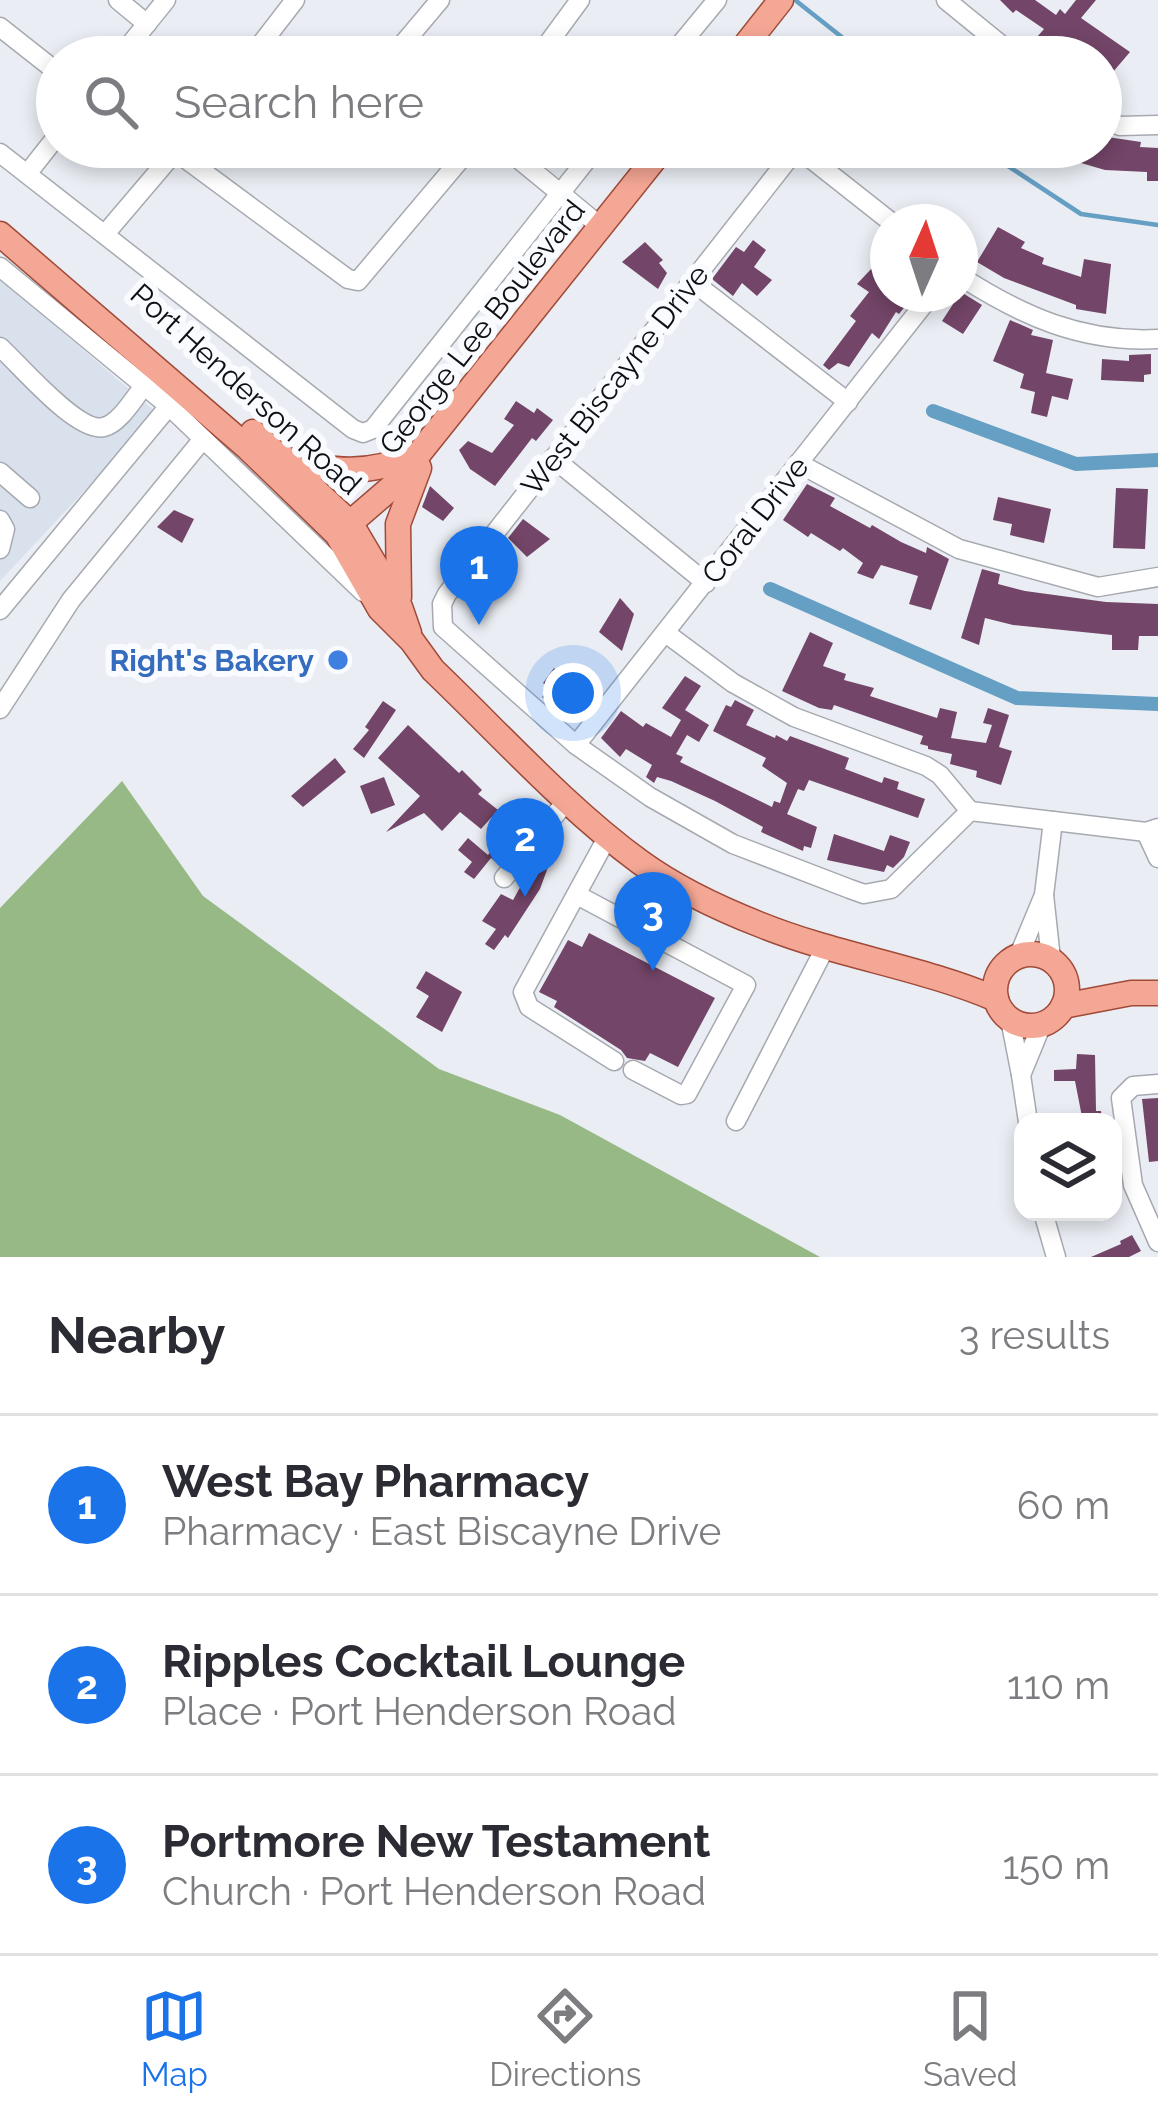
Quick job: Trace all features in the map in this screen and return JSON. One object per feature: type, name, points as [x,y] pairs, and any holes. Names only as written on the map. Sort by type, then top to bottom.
[{"type":"main road","points":[[753,36],[778,4]]},
{"type":"main road","name":"George Lee Boulevard","points":[[334,534],[393,486],[647,168]]},
{"type":"main road","name":"Port Henderson Road","points":[[0,213],[283,458],[433,670],[608,836],[655,872],[712,904],[824,948],[951,980],[1003,1009]]},
{"type":"main road","name":"Port Henderson Road","points":[[0,234],[117,332],[334,534]]},
{"type":"main road","points":[[283,458],[327,471],[363,472],[391,466],[427,445]]},
{"type":"main road","points":[[390,608],[398,524],[427,445]]},
{"type":"main road","points":[[1063,1006],[1066,980],[1051,959],[1019,955],[999,972],[1003,1009],[1026,1025],[1042,1024],[1063,1006],[1130,993],[1158,993]]},
{"type":"main road","name":"Port Henderson Road","points":[[951,980],[999,972]]},
{"type":"main road","points":[[1066,980],[1130,993]]},
{"type":"street","points":[[118,0],[147,24]]},
{"type":"street","points":[[137,36],[166,0]]},
{"type":"street","points":[[267,36],[296,0]]},
{"type":"street","points":[[410,36],[440,0]]},
{"type":"street","points":[[553,36],[580,0]]},
{"type":"street","points":[[687,36],[717,0]]},
{"type":"street","points":[[946,0],[990,36]]},
{"type":"street","points":[[0,27],[36,55]]},
{"type":"street","points":[[1122,126],[1158,125]]},
{"type":"street","points":[[0,153],[353,430],[363,433],[373,429],[580,168]]},
{"type":"street","points":[[27,174],[36,163]]},
{"type":"street","points":[[105,234],[161,168]]},
{"type":"street","points":[[202,168],[347,279],[358,281],[454,168]]},
{"type":"street","points":[[530,168],[600,226]]},
{"type":"street","name":"West Biscayne Drive","points":[[576,745],[447,633],[441,615],[447,594],[780,168]]},
{"type":"street","points":[[823,168],[870,205]]},
{"type":"street","points":[[0,267],[203,439],[334,534],[390,608]]},
{"type":"street","points":[[693,282],[848,402]]},
{"type":"street","points":[[978,288],[1011,309],[1067,331],[1129,341],[1158,340]]},
{"type":"street","name":"Coral Drive","points":[[576,745],[918,312]]},
{"type":"street","points":[[0,347],[81,424],[105,427],[114,422],[144,386]]},
{"type":"street","points":[[0,610],[169,406]]},
{"type":"street","points":[[0,709],[71,600],[203,439]]},
{"type":"street","points":[[553,458],[706,583]]},
{"type":"street","points":[[798,463],[959,550],[1098,586],[1158,577]]},
{"type":"street","points":[[0,472],[30,498]]},
{"type":"street","points":[[0,520],[5,529],[0,549]]},
{"type":"street","points":[[667,634],[734,683],[794,717],[926,766],[940,775],[970,811],[1152,830],[1158,858]]},
{"type":"street","points":[[576,745],[650,797],[733,844],[864,894],[891,890],[970,811]]},
{"type":"street","points":[[504,878],[568,799]]},
{"type":"street","points":[[1051,959],[1044,895],[1053,821]]},
{"type":"street","points":[[577,895],[746,985],[687,1094],[623,1066],[529,1007],[524,999],[526,981],[608,836]]},
{"type":"street","points":[[1019,955],[1044,895]]},
{"type":"street","points":[[736,1121],[824,948]]},
{"type":"street","points":[[1003,1009],[1027,1113]]},
{"type":"street","points":[[1021,1076],[1042,1024]]},
{"type":"street","points":[[1158,1084],[1133,1086],[1121,1098],[1132,1185],[1158,1242]]},
{"type":"street","points":[[1046,1221],[1056,1257]]},
{"type":"shaded area","points":[[0,279],[157,413],[0,581]]},
{"type":"green space","points":[[122,781],[203,896],[439,1069],[560,1115],[820,1257],[0,1257],[0,908]]},
{"type":"building","points":[[1000,0],[1035,0],[1056,15],[1060,9],[1065,14],[1076,0],[1096,0],[1081,18],[1107,36],[1038,36],[1044,29],[1016,10],[1013,13]]},
{"type":"building","points":[[1122,139],[1158,148],[1158,181],[1147,181],[1147,172],[1098,168],[1122,168]]},
{"type":"building","points":[[998,227],[1025,242],[1021,248],[1044,258],[1042,264],[1081,277],[1084,259],[1111,264],[1106,314],[1076,309],[1076,305],[1004,278],[978,260]]},
{"type":"building","points":[[753,240],[766,250],[754,267],[772,280],[757,296],[742,283],[733,296],[712,279],[736,247],[744,252]]},
{"type":"building","points":[[645,242],[663,260],[659,263],[667,273],[658,289],[622,262]]},
{"type":"building","points":[[870,270],[870,312],[896,312],[879,339],[872,333],[849,367],[838,363],[829,370],[823,365],[856,321],[850,316],[869,292],[857,284]]},
{"type":"building","points":[[948,312],[977,312],[963,334],[942,321]]},
{"type":"building","points":[[1010,320],[1033,330],[1031,335],[1053,340],[1046,373],[1073,379],[1068,400],[1052,396],[1047,417],[1031,413],[1035,392],[1020,388],[1024,374],[993,361]]},
{"type":"building","points":[[1151,354],[1151,374],[1144,375],[1144,382],[1101,380],[1102,359],[1129,361],[1129,355]]},
{"type":"building","points":[[516,401],[553,420],[536,441],[532,438],[495,486],[470,469],[459,450],[468,441],[492,453],[514,425],[504,419]]},
{"type":"building","points":[[807,484],[835,498],[830,506],[870,528],[949,559],[931,610],[909,604],[918,576],[881,565],[873,579],[857,573],[863,563],[843,548],[840,551],[811,533],[808,537],[783,520]]},
{"type":"building","points":[[430,486],[454,508],[443,521],[422,507]]},
{"type":"building","points":[[1116,488],[1148,489],[1145,549],[1113,548]]},
{"type":"building","points":[[998,497],[1051,509],[1044,543],[1010,535],[1012,524],[993,520]]},
{"type":"building","points":[[174,510],[194,519],[182,543],[157,527]]},
{"type":"building","points":[[523,519],[550,539],[527,557],[508,538]]},
{"type":"building","points":[[982,569],[1000,574],[998,584],[1025,591],[1158,604],[1158,636],[1139,636],[1138,650],[1112,650],[1112,635],[985,618],[979,645],[961,638]]},
{"type":"building","points":[[620,598],[634,614],[622,651],[599,632]]},
{"type":"building","points":[[810,632],[833,643],[823,666],[846,674],[844,680],[874,688],[870,696],[937,718],[940,708],[957,712],[951,738],[986,743],[992,725],[983,723],[988,708],[1009,715],[999,747],[1012,751],[1001,785],[976,777],[977,771],[950,764],[952,754],[928,749],[920,744],[923,736],[834,705],[832,710],[819,708],[782,691]]},
{"type":"building","points":[[554,668],[584,696],[561,713],[542,697],[549,688],[543,683]]},
{"type":"building","points":[[685,676],[701,686],[685,710],[709,725],[699,742],[687,735],[676,754],[683,757],[680,762],[772,807],[774,801],[780,803],[787,783],[762,766],[766,758],[713,731],[726,705],[731,707],[735,700],[754,710],[746,725],[849,758],[845,769],[882,783],[884,777],[899,782],[897,789],[925,799],[918,818],[809,780],[804,791],[798,789],[787,814],[817,827],[811,848],[804,846],[803,851],[761,832],[763,827],[715,801],[671,781],[657,777],[654,783],[646,777],[652,765],[626,749],[620,757],[601,738],[621,711],[643,727],[646,723],[671,737],[681,720],[662,708]]},
{"type":"building","points":[[383,701],[396,710],[364,758],[353,749]]},
{"type":"building","points":[[408,725],[459,773],[462,770],[482,790],[478,794],[498,810],[481,829],[460,812],[442,831],[424,813],[386,832],[420,796],[378,758]]},
{"type":"building","points":[[335,758],[346,772],[303,807],[291,796]]},
{"type":"building","points":[[384,777],[395,805],[371,814],[360,786]]},
{"type":"building","points":[[834,834],[884,851],[890,835],[910,842],[904,857],[893,868],[887,865],[884,872],[827,860]]},
{"type":"building","points":[[468,838],[488,855],[500,840],[511,848],[498,864],[491,858],[474,879],[464,872],[472,862],[458,850]]},
{"type":"building","points":[[535,861],[548,867],[540,889],[508,938],[505,935],[494,950],[485,944],[496,929],[482,921],[501,894],[513,900]]},
{"type":"building","points":[[589,933],[715,998],[678,1067],[650,1053],[645,1061],[627,1058],[554,1007],[557,1001],[539,992],[568,940],[582,947]]},
{"type":"building","points":[[426,971],[462,992],[442,1032],[416,1017],[429,996],[416,988]]},
{"type":"building","points":[[1077,1054],[1095,1055],[1096,1111],[1101,1113],[1081,1113],[1075,1081],[1054,1081],[1054,1070],[1076,1069]]},
{"type":"building","points":[[1158,1098],[1158,1161],[1149,1162],[1142,1099]]},
{"type":"building","points":[[1132,1235],[1141,1251],[1129,1257],[1091,1257],[1121,1244]]},
{"type":"waterway","points":[[795,0],[840,36]]},
{"type":"waterway","points":[[1011,168],[1081,214],[1158,225]]},
{"type":"waterway","points":[[933,411],[1076,464],[1158,460]]},
{"type":"waterway","points":[[770,589],[1017,698],[1158,704]]},
{"type":"place","name":"West Bay Pharmacy","points":[[479,625]]},
{"type":"place","name":"Right's Bakery","points":[[338,660]]},
{"type":"place","name":"Ripples Cocktail Lounge","points":[[525,897]]},
{"type":"place","name":"Portmore New Testament","points":[[653,971]]}]
